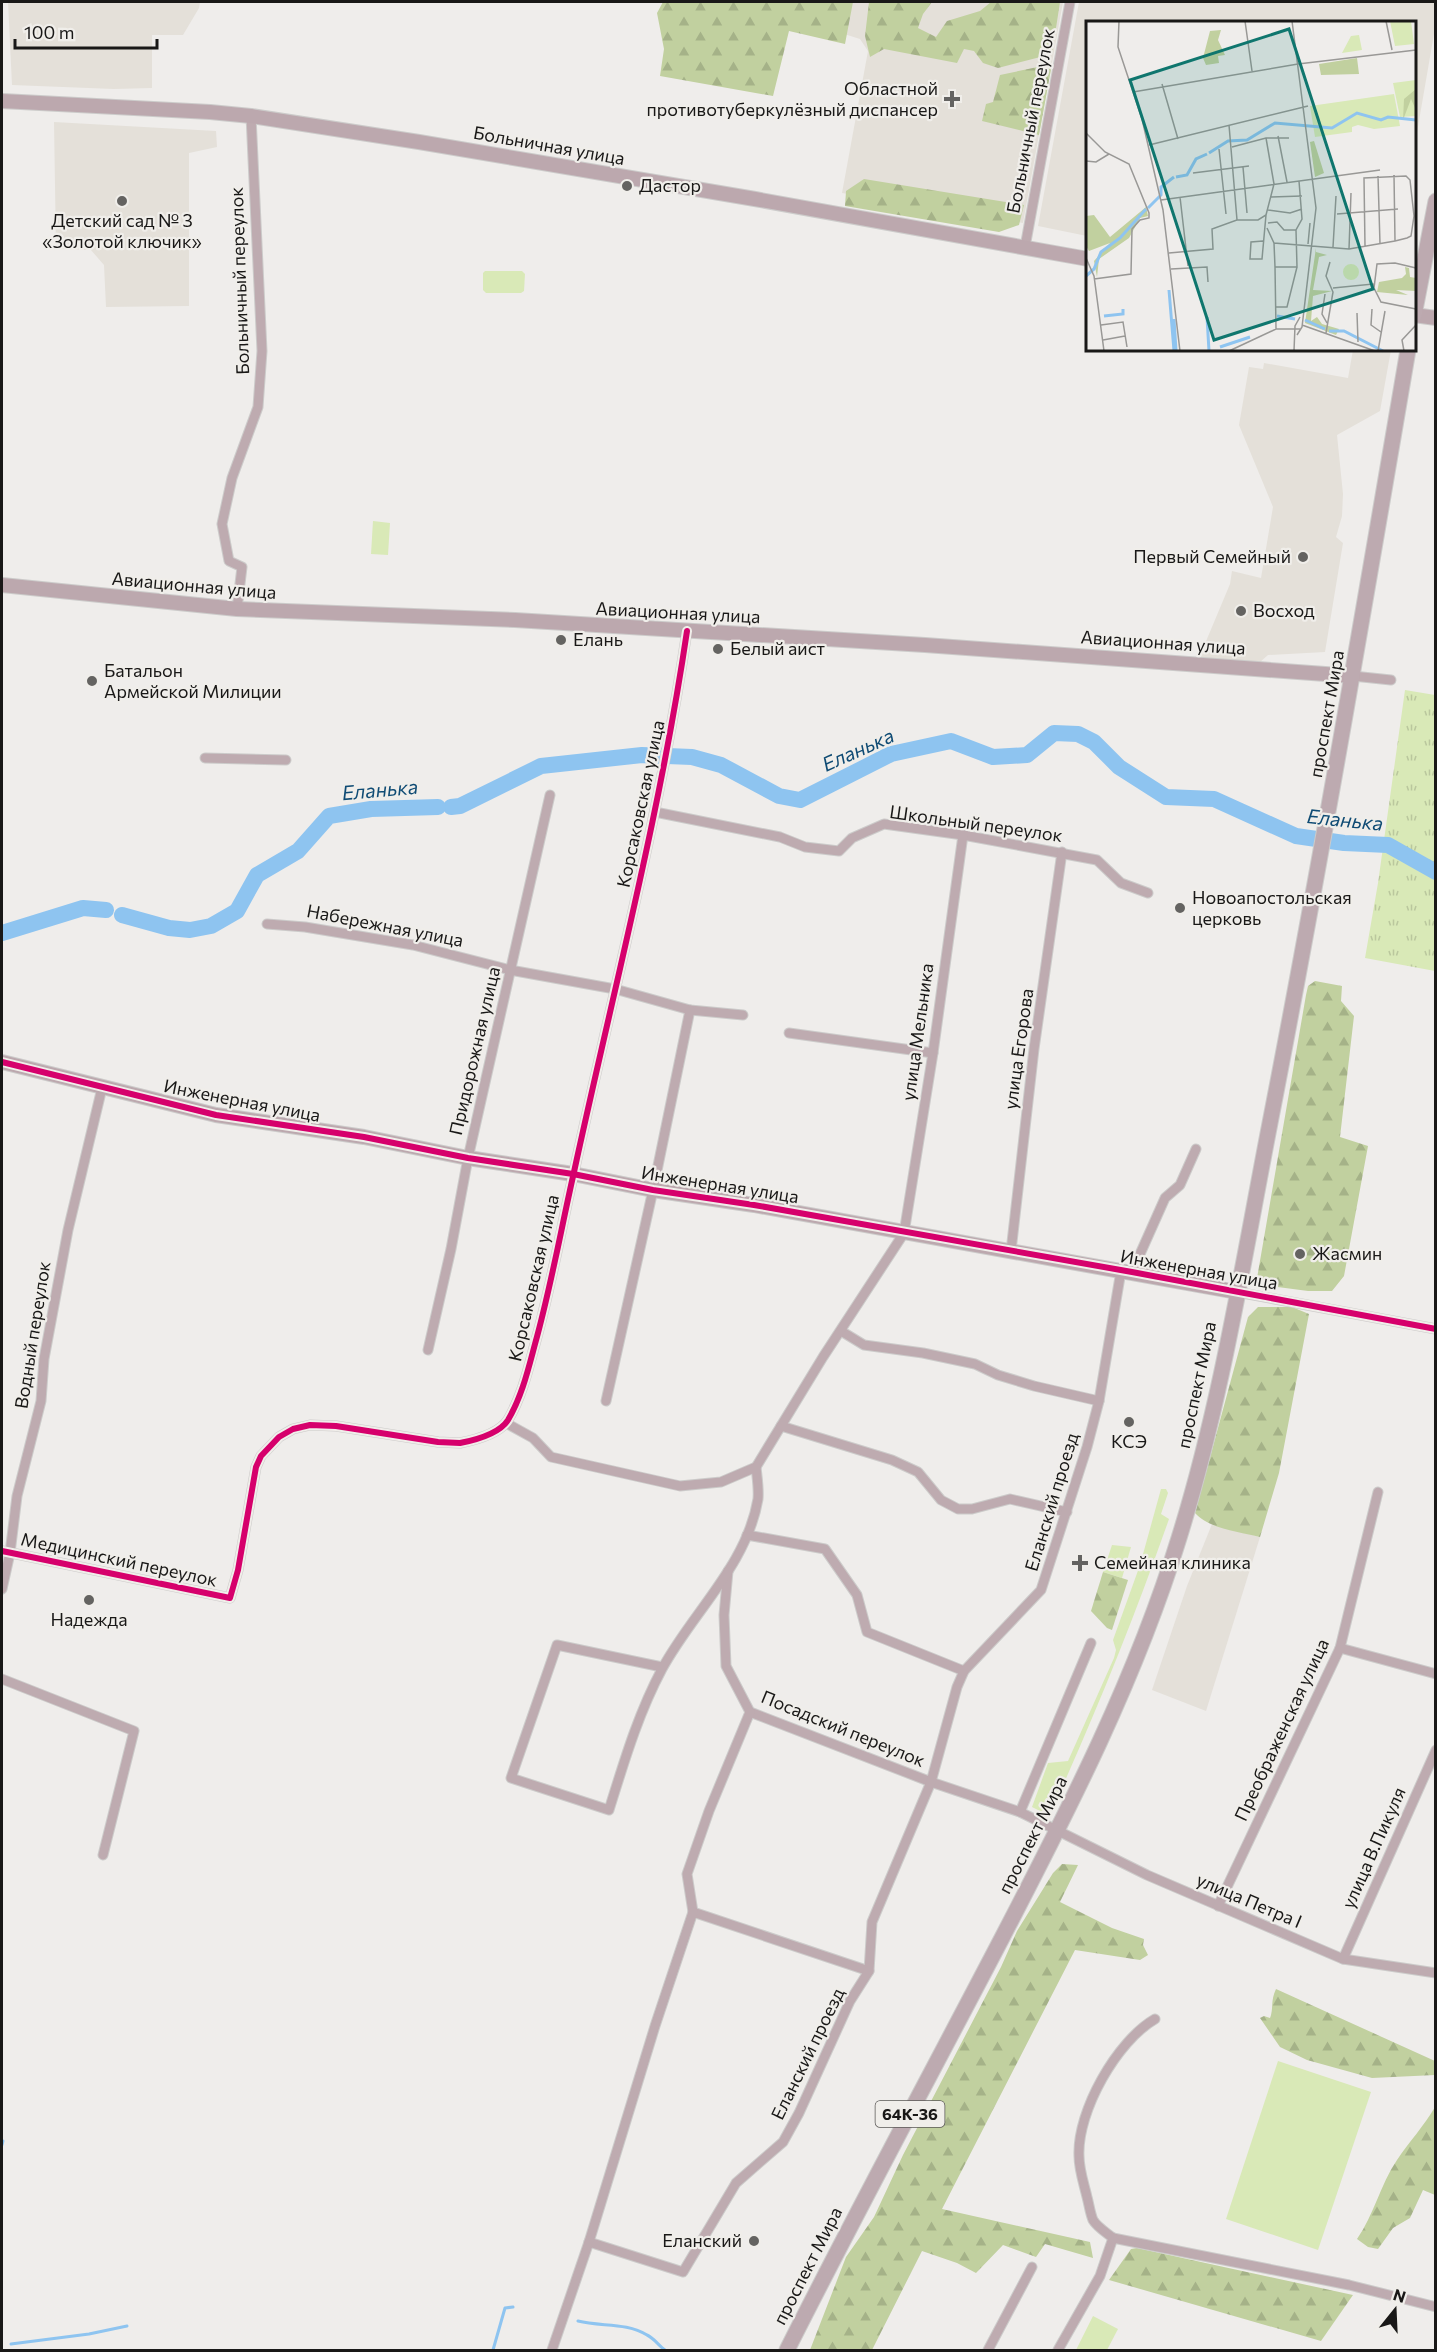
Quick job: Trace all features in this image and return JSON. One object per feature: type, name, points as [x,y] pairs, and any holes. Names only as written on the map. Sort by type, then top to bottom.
[{"type":"main road","points":[[1416,305],[1436,201]]},
{"type":"main road","name":"проспект Мира","points":[[787,2350],[1058,1830],[1107,1729],[1156,1606],[1179,1540],[1205,1448],[1326,830],[1408,351]]},
{"type":"street","name":"Больничный переулок","points":[[1024,247],[1070,2]]},
{"type":"street","name":"Больничная улица","points":[[2,100],[251,116],[419,142],[1086,259]]},
{"type":"street","name":"Больничный переулок","points":[[237,609],[242,567],[228,561],[222,524],[232,478],[258,407],[262,351],[251,116]]},
{"type":"street","points":[[1416,315],[1436,318]]},
{"type":"street","name":"Авиационная улица","points":[[2,585],[237,609],[515,620],[948,646],[1353,676]]},
{"type":"street","name":"Корсаковская улица","points":[[506,1423],[522,1391],[551,1289],[573,1174],[656,812],[657,796],[673,726],[687,632]]},
{"type":"street","points":[[1353,676],[1391,680]]},
{"type":"street","points":[[205,758],[286,760]]},
{"type":"street","name":"Придорожная улица","points":[[428,1350],[451,1249],[468,1158],[550,795]]},
{"type":"street","name":"Школьный переулок","points":[[656,812],[780,837],[805,847],[839,850],[852,838],[885,824],[963,835],[1097,860],[1121,883],[1148,893]]},
{"type":"street","name":"улица Мельника","points":[[904,1233],[933,1053],[963,835]]},
{"type":"street","name":"улица Егорова","points":[[1011,1251],[1034,1049],[1062,852]]},
{"type":"street","name":"Набережная улица","points":[[267,924],[305,927],[413,945],[510,970],[615,989],[690,1010],[743,1015]]},
{"type":"street","points":[[606,1401],[690,1010]]},
{"type":"street","points":[[789,1033],[933,1053]]},
{"type":"street","name":"Инженерная улица","points":[[2,1062],[216,1114],[364,1137],[468,1158],[573,1174],[653,1190],[754,1205],[1436,1329]]},
{"type":"street","name":"Водный переулок","points":[[2,1589],[6,1552],[17,1496],[41,1401],[44,1359],[68,1230],[102,1088]]},
{"type":"street","points":[[1126,1272],[1165,1198],[1180,1185],[1196,1149]]},
{"type":"street","points":[[506,1423],[532,1438],[551,1457],[680,1486],[721,1482],[756,1467],[904,1233]]},
{"type":"street","name":"Еланский проезд","points":[[589,2242],[683,2272],[736,2183],[783,2142],[799,2113],[850,2001],[869,1971],[872,1922],[931,1782],[957,1687],[964,1671],[1041,1590],[1088,1447],[1126,1272]]},
{"type":"street","points":[[841,1331],[864,1345],[923,1353],[975,1364],[998,1375],[1099,1401]]},
{"type":"street","name":"Медицинский переулок","points":[[6,1552],[230,1598],[238,1570],[256,1467],[261,1456],[279,1437],[293,1429],[322,1425],[460,1443],[475,1440],[506,1423]]},
{"type":"street","points":[[781,1426],[892,1460],[918,1472],[941,1500],[958,1509],[972,1509],[1011,1499],[1067,1512]]},
{"type":"street","name":"Посадский переулок","points":[[662,1668],[557,1646],[511,1778],[609,1810],[636,1724],[662,1668],[728,1571],[747,1535],[758,1498],[756,1467]]},
{"type":"street","name":"Преображенская улица","points":[[1218,1906],[1340,1648],[1378,1492]]},
{"type":"street","points":[[747,1535],[825,1549],[857,1595],[867,1632],[964,1671]]},
{"type":"street","name":"Посадский переулок","points":[[728,1571],[724,1615],[726,1666],[750,1713],[931,1782],[1020,1812],[1058,1830]]},
{"type":"street","points":[[1020,1812],[1091,1643]]},
{"type":"street","points":[[1340,1648],[1436,1674]]},
{"type":"street","points":[[2,1678],[134,1731],[103,1854]]},
{"type":"street","points":[[552,2350],[589,2242],[654,2026],[693,1912],[687,1875],[709,1811],[750,1713]]},
{"type":"street","name":"улица В.Пикуля","points":[[1344,1959],[1436,1750]]},
{"type":"street","name":"улица Петра I","points":[[1058,1830],[1147,1875],[1344,1959],[1436,1973]]},
{"type":"street","points":[[693,1912],[869,1971]]},
{"type":"street","points":[[1155,2019],[1141,2028],[1105,2075],[1084,2119],[1078,2155],[1093,2220],[1113,2238],[1349,2286],[1436,2307]]},
{"type":"street","points":[[1058,2350],[1100,2276],[1113,2238]]},
{"type":"street","points":[[988,2350],[1032,2267]]},
{"type":"shaded area","points":[[8,2],[200,2],[199,8],[183,35],[152,35],[152,88],[114,89],[12,85]]},
{"type":"shaded area","name":"Областной противотуберкулёзный диспансер","points":[[743,2],[1063,2],[1023,223],[842,193],[868,51],[860,39]]},
{"type":"shaded area","points":[[1079,2],[1435,2],[1435,28],[1416,138],[1416,21],[1086,21],[1086,236],[1038,226]]},
{"type":"shaded area","name":"Детский сад № 3 «Золотой ключик»","points":[[54,122],[216,131],[217,147],[189,153],[189,306],[106,307],[104,265],[91,250],[56,249]]},
{"type":"shaded area","points":[[1353,351],[1391,351],[1380,411],[1337,435],[1343,494],[1342,516],[1336,537],[1343,543],[1325,652],[1268,655],[1259,663],[1199,658],[1230,584],[1232,571],[1261,578],[1273,507],[1239,425],[1249,367],[1263,369],[1264,363],[1348,378]]},
{"type":"shaded area","points":[[1212,1524],[1260,1537],[1206,1711],[1152,1690],[1187,1586]]},
{"type":"green space","points":[[663,2],[853,2],[845,44],[789,31],[773,96],[660,76],[664,49],[657,13]]},
{"type":"green space","points":[[869,2],[932,2],[923,14],[918,28],[936,37],[947,21],[980,11],[991,2],[1060,2],[1052,54],[998,68],[983,63],[974,51],[964,49],[957,63],[884,49],[870,57],[865,36]]},
{"type":"green space","points":[[1052,64],[1039,135],[982,121],[986,104],[993,102],[1000,75]]},
{"type":"green space","points":[[864,179],[1024,205],[1019,225],[999,232],[845,206],[846,191]]},
{"type":"green space","points":[[485,271],[522,271],[525,274],[524,291],[521,293],[486,293],[483,290]]},
{"type":"green space","points":[[373,521],[390,523],[388,555],[371,554]]},
{"type":"green space","points":[[1405,690],[1435,695],[1435,971],[1365,958]]},
{"type":"green space","points":[[1315,981],[1342,986],[1341,1001],[1354,1016],[1340,1137],[1368,1146],[1344,1276],[1332,1291],[1308,1291],[1256,1284],[1306,995],[1308,986]]},
{"type":"green space","points":[[1258,1307],[1292,1307],[1309,1314],[1279,1473],[1260,1537],[1208,1523],[1195,1513],[1248,1317]]},
{"type":"green space","points":[[1161,1489],[1166,1489],[1168,1493],[1161,1514],[1169,1519],[1156,1555],[1115,1663],[1071,1768],[1055,1803],[1050,1809],[1042,1812],[1032,1807],[1048,1763],[1068,1761],[1114,1658],[1116,1650],[1113,1640],[1140,1565]]},
{"type":"green space","points":[[1112,1545],[1131,1547],[1122,1578],[1103,1572]]},
{"type":"green space","points":[[1103,1572],[1128,1580],[1112,1630],[1107,1628],[1091,1611]]},
{"type":"green space","points":[[1062,1864],[1078,1865],[1060,1902],[1112,1928],[1144,1939],[1143,1945],[1148,1955],[1140,1960],[1075,1950],[942,2209],[1090,2242],[1093,2258],[1045,2244],[1036,2257],[1003,2245],[976,2273],[957,2263],[922,2251],[872,2350],[810,2350],[846,2257],[874,2217],[1017,1931],[1053,1873]]},
{"type":"green space","points":[[1276,1989],[1435,2061],[1435,2075],[1372,2078],[1307,2060],[1280,2047],[1260,2018],[1264,2016],[1270,2018]]},
{"type":"green space","points":[[1278,2061],[1371,2092],[1318,2250],[1226,2219]]},
{"type":"green space","points":[[1435,2107],[1435,2195],[1423,2190],[1410,2218],[1393,2228],[1378,2249],[1368,2247],[1357,2239],[1391,2170]]},
{"type":"green space","points":[[1137,2248],[1353,2295],[1321,2341],[1109,2280],[1131,2249]]},
{"type":"green space","points":[[1093,2316],[1118,2329],[1107,2350],[1076,2350]]},
{"type":"waterway","name":"Еланька","points":[[451,807],[460,806],[541,766],[642,755],[692,757],[721,765],[779,796],[800,800],[891,754],[951,741],[993,757],[1027,755],[1054,733],[1078,734],[1094,742],[1119,767],[1166,797],[1214,799],[1296,836],[1344,843],[1388,845],[1436,872]]},
{"type":"waterway","name":"Еланька","points":[[122,915],[169,928],[190,930],[211,926],[237,911],[257,875],[298,851],[329,816],[371,809],[438,807]]},
{"type":"waterway","name":"Еланька","points":[[2,933],[83,908],[106,910]]},
{"type":"waterway","points":[[2,2145],[3,2141]]},
{"type":"waterway","points":[[493,2350],[505,2308],[513,2307]]},
{"type":"waterway","points":[[578,2321],[631,2328],[652,2338],[665,2350]]},
{"type":"waterway","points":[[11,2344],[89,2334],[127,2326]]},
{"type":"cycle path","points":[[2,1551],[230,1598],[238,1570],[256,1467],[261,1456],[279,1437],[293,1429],[310,1425],[336,1426],[438,1442],[460,1443],[493,1433],[508,1420],[527,1373],[551,1280],[650,835],[687,631]]},
{"type":"cycle path","points":[[2,1062],[216,1115],[364,1137],[468,1158],[754,1205],[1436,1329]]},
{"type":"place","name":"Областной противотуберкулёзный диспансер","points":[[952,99]]},
{"type":"place","name":"Дастор","points":[[627,186]]},
{"type":"place","name":"Детский сад № 3 «Золотой ключик»","points":[[122,201]]},
{"type":"place","name":"Первый Семейный","points":[[1303,557]]},
{"type":"place","name":"Восход","points":[[1241,611]]},
{"type":"place","name":"Елань","points":[[561,640]]},
{"type":"place","name":"Белый аист","points":[[718,649]]},
{"type":"place","name":"Батальон Армейской Милиции","points":[[92,681]]},
{"type":"place","name":"Новоапостольская церковь","points":[[1180,908]]},
{"type":"place","name":"Жасмин","points":[[1300,1254]]},
{"type":"place","name":"КСЭ","points":[[1129,1422]]},
{"type":"place","name":"Семейная клиника","points":[[1080,1563]]},
{"type":"place","name":"Надежда","points":[[89,1600]]},
{"type":"place","name":"Еланский","points":[[754,2241]]}]
